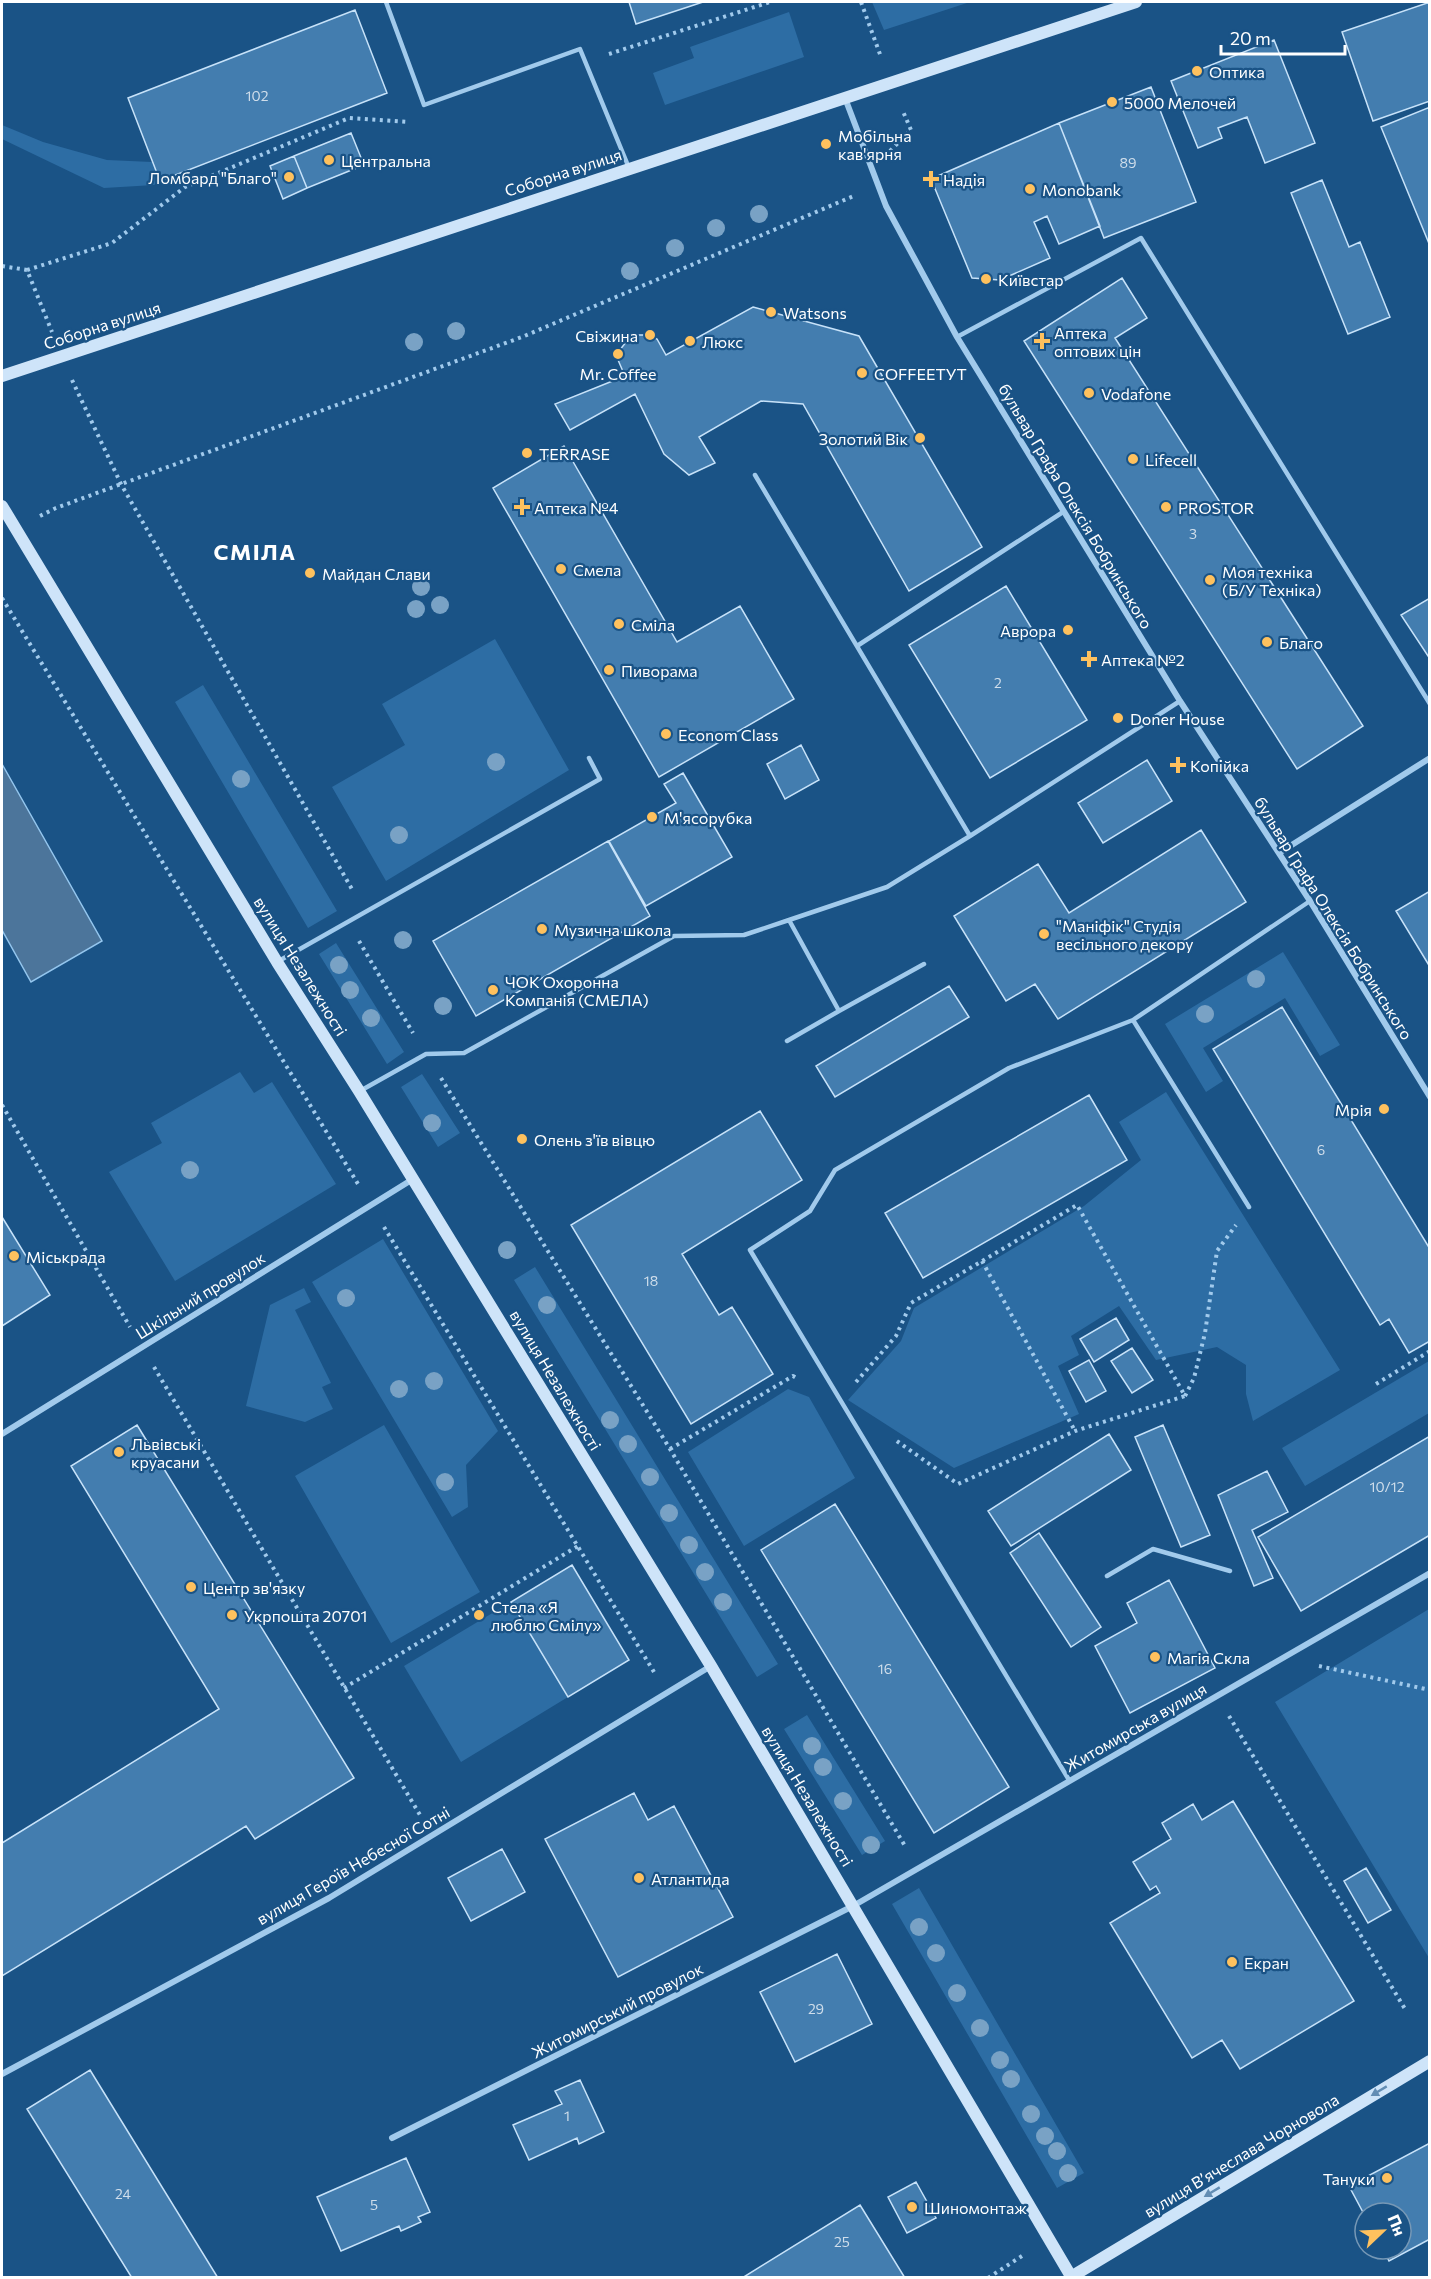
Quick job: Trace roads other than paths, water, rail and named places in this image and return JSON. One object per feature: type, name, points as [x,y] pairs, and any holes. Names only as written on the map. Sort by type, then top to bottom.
[{"type":"street","name":"Соборна вулиця","points":[[2,376],[1136,2]]},
{"type":"street","name":"бульвар Графа Олексія Бобринського","points":[[844,98],[886,206],[957,337],[1180,701],[1310,901],[1430,1097]]},
{"type":"street","name":"вулиця Незалежності","points":[[2,506],[277,962],[359,1091],[711,1665],[1071,2277]]},
{"type":"street","points":[[1279,853],[1430,758]]},
{"type":"street","name":"Шкільний провулок","points":[[2,1434],[413,1179]]},
{"type":"street","name":"Житомирська вулиця","points":[[854,1906],[1430,1573]]},
{"type":"street","name":"вулиця Героїв Небесної Сотні","points":[[2,2074],[329,1898],[711,1665]]},
{"type":"street","name":"Житомирський провулок","points":[[392,2138],[854,1906]]},
{"type":"street","name":"вулиця Вʼячеслава Чорновола","points":[[1071,2277],[1430,2061]]},
{"type":"lane","points":[[386,2],[424,105],[580,49],[629,168]]},
{"type":"lane","points":[[957,337],[1141,238],[1430,704]]},
{"type":"lane","points":[[755,475],[970,836]]},
{"type":"lane","points":[[857,646],[1063,512]]},
{"type":"lane","points":[[359,1091],[426,1054],[464,1053],[674,936],[744,935],[887,887],[1180,701]]},
{"type":"lane","points":[[277,962],[600,779],[589,758]]},
{"type":"lane","points":[[1070,1780],[839,1401],[750,1250],[810,1210],[835,1170],[1009,1068],[1133,1020],[1310,901]]},
{"type":"lane","points":[[789,920],[839,1011]]},
{"type":"lane","points":[[788,1041],[924,964]]},
{"type":"lane","points":[[1133,1020],[1249,1208]]},
{"type":"lane","points":[[1107,1576],[1153,1549],[1230,1571]]},
{"type":"place","name":"Оптика","points":[[1197,71]]},
{"type":"place","name":"5000 Мелочей","points":[[1112,102]]},
{"type":"place","name":"Мобільна кав'ярня","points":[[826,144]]},
{"type":"place","name":"Центральна","points":[[329,160]]},
{"type":"place","name":"Ломбард \"Благо\"","points":[[289,177]]},
{"type":"place","name":"Надiя","points":[[931,179]]},
{"type":"place","name":"Monobank","points":[[1030,189]]},
{"type":"place","name":"Київстар","points":[[986,279]]},
{"type":"place","name":"Watsons","points":[[771,312]]},
{"type":"place","name":"Свіжина","points":[[650,335]]},
{"type":"place","name":"Люкс","points":[[690,341]]},
{"type":"place","name":"Аптека оптових цін","points":[[1042,341]]},
{"type":"place","name":"Mr. Coffee","points":[[618,354]]},
{"type":"place","name":"COFFEEТУТ","points":[[862,373]]},
{"type":"place","name":"Vodafone","points":[[1089,393]]},
{"type":"place","name":"Золотий Вік","points":[[920,438]]},
{"type":"place","name":"TERRASE","points":[[527,453]]},
{"type":"place","name":"Lifecell","points":[[1133,459]]},
{"type":"place","name":"Аптека №4","points":[[522,507]]},
{"type":"place","name":"PROSTOR","points":[[1166,507]]},
{"type":"place","name":"Смела","points":[[561,569]]},
{"type":"place","name":"Майдан Слави","points":[[310,573]]},
{"type":"place","name":"Моя технiка (Б/У Технiка)","points":[[1210,580]]},
{"type":"place","name":"Сміла","points":[[619,624]]},
{"type":"place","name":"Аврора","points":[[1068,630]]},
{"type":"place","name":"Благо","points":[[1267,642]]},
{"type":"place","name":"Аптека №2","points":[[1089,659]]},
{"type":"place","name":"Пиворама","points":[[609,670]]},
{"type":"place","name":"Doner House","points":[[1118,718]]},
{"type":"place","name":"Econom Class","points":[[666,734]]},
{"type":"place","name":"Копiйка","points":[[1178,765]]},
{"type":"place","name":"М'ясорубка","points":[[652,817]]},
{"type":"place","name":"Музична школа","points":[[542,929]]},
{"type":"place","name":"\"Маніфік\" Студія весільного декору","points":[[1044,934]]},
{"type":"place","name":"ЧОК Охоронна Компанія (СМЕЛА)","points":[[493,990]]},
{"type":"place","name":"Мрія","points":[[1384,1109]]},
{"type":"place","name":"Олень з'їв вівцю","points":[[522,1139]]},
{"type":"place","name":"Міськрада","points":[[14,1256]]},
{"type":"place","name":"Львівські круасани","points":[[119,1452]]},
{"type":"place","name":"Центр зв'язку","points":[[191,1587]]},
{"type":"place","name":"Укрпошта 20701","points":[[232,1615]]},
{"type":"place","name":"Стела «Я люблю Смілу»","points":[[479,1615]]},
{"type":"place","name":"Магія Скла","points":[[1155,1657]]},
{"type":"place","name":"Атлантида","points":[[639,1878]]},
{"type":"place","name":"Екран","points":[[1232,1962]]},
{"type":"place","name":"Тануки","points":[[1387,2178]]},
{"type":"place","name":"Шиномонтаж","points":[[912,2207]]},
{"type":"district","name":"СМІЛА","points":[[255,551]]}]
